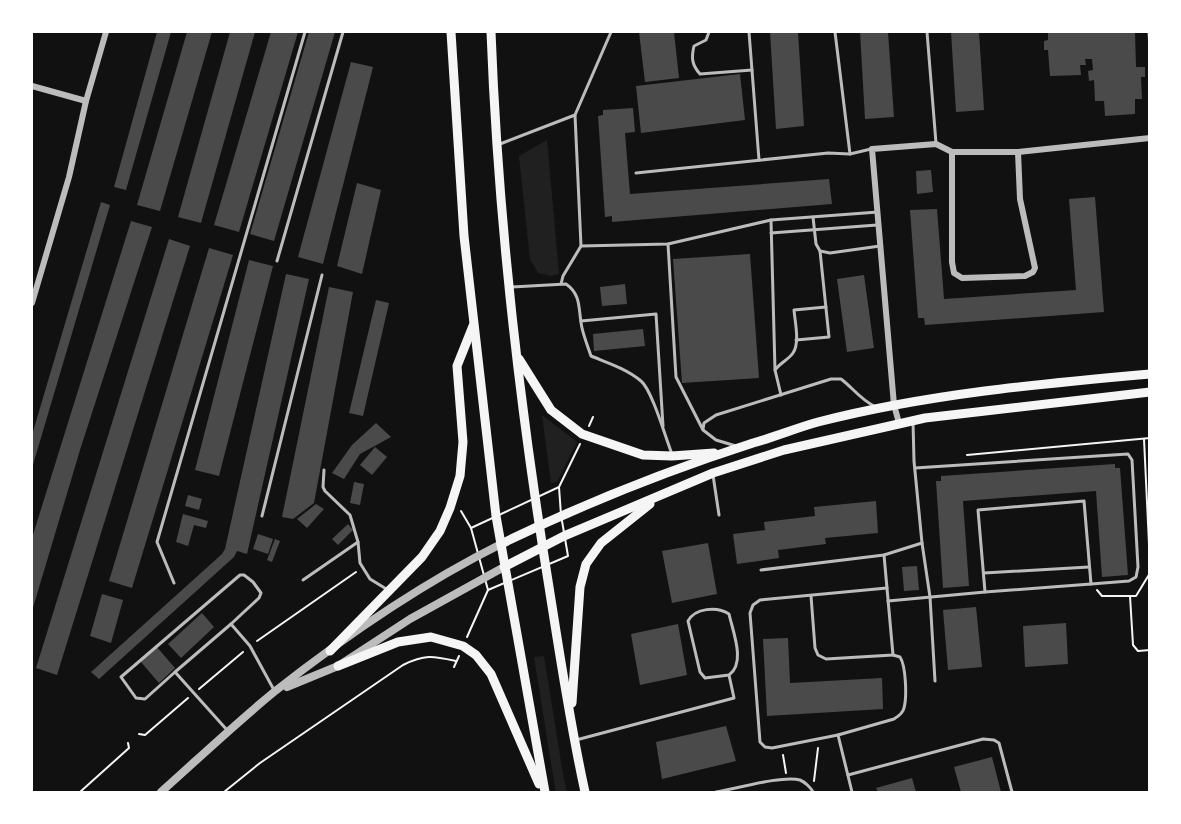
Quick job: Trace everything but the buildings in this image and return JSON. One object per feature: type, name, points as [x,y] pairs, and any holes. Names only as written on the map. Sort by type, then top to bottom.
[{"type":"main road","points":[[451,32],[464,236],[496,516],[544,792]]},
{"type":"main road","points":[[491,32],[509,288],[516,354],[534,497],[570,721],[585,792]]},
{"type":"main road","points":[[330,651],[422,557],[440,531],[460,476],[463,442],[457,366],[474,324]]},
{"type":"main road","points":[[516,354],[551,410],[585,435],[643,455],[672,456],[726,452]]},
{"type":"main road","points":[[501,544],[561,515],[631,486],[816,423],[894,405],[993,389],[1149,374]]},
{"type":"main road","points":[[504,567],[564,536],[713,473],[784,450],[913,420],[1149,392]]},
{"type":"main road","points":[[570,721],[580,587],[586,564],[601,543],[661,496]]},
{"type":"main road","points":[[338,666],[398,642],[431,637],[463,646],[476,655],[491,674],[544,792]]},
{"type":"street","points":[[32,303],[34,282],[69,177],[86,101],[106,32]]},
{"type":"street","points":[[32,86],[86,101]]},
{"type":"street","points":[[898,423],[894,405],[872,149],[936,144],[952,152],[1018,152],[1149,138]]},
{"type":"street","points":[[952,152],[952,262],[954,273],[962,278],[1025,276],[1033,272],[1035,268],[1020,199],[1018,152]]},
{"type":"street","points":[[161,792],[228,731],[330,651],[400,602],[501,544]]},
{"type":"street","points":[[275,692],[338,666],[410,619],[504,567]]},
{"type":"lane","points":[[174,584],[157,542],[305,32]]},
{"type":"lane","points":[[277,261],[343,32]]},
{"type":"lane","points":[[561,284],[563,276],[581,246],[575,114],[611,32]]},
{"type":"lane","points":[[709,32],[706,40],[693,46],[691,57],[694,67],[700,74],[752,70]]},
{"type":"lane","points":[[749,32],[759,160]]},
{"type":"lane","points":[[835,32],[850,154]]},
{"type":"lane","points":[[927,32],[936,144]]},
{"type":"lane","points":[[1149,32],[1149,50]]},
{"type":"lane","points":[[498,144],[575,114]]},
{"type":"lane","points":[[636,173],[828,153],[850,154],[872,149]]},
{"type":"lane","points":[[581,246],[668,244],[771,220],[878,212]]},
{"type":"lane","points":[[796,340],[829,337],[820,251],[816,244],[813,217]]},
{"type":"lane","points":[[771,220],[775,370],[781,395]]},
{"type":"lane","points":[[771,233],[879,225]]},
{"type":"lane","points":[[668,244],[676,377],[703,430],[716,440],[741,447]]},
{"type":"lane","points":[[820,251],[830,253],[881,246]]},
{"type":"lane","points":[[262,516],[322,275]]},
{"type":"lane","points":[[509,288],[561,284],[573,288],[578,296],[581,321],[591,356],[620,368],[643,382],[672,456]]},
{"type":"lane","points":[[775,370],[792,354],[796,344],[794,310],[826,307]]},
{"type":"lane","points":[[581,321],[656,314],[664,431]]},
{"type":"lane","points":[[703,430],[704,423],[716,415],[831,379],[841,379],[853,388],[861,400],[878,409]]},
{"type":"lane","points":[[913,420],[922,543],[930,597],[934,681]]},
{"type":"lane","points":[[888,601],[1129,581],[1136,577],[1138,567],[1132,460],[1128,454],[915,468]]},
{"type":"lane","points":[[324,470],[323,487],[350,515],[358,542],[360,563],[370,579],[390,591]]},
{"type":"lane","points":[[713,473],[719,515]]},
{"type":"lane","points":[[985,592],[978,510],[1084,501],[1091,584]]},
{"type":"lane","points":[[303,580],[358,542]]},
{"type":"lane","points":[[761,570],[884,555],[922,543]]},
{"type":"lane","points":[[884,555],[893,656]]},
{"type":"lane","points":[[984,573],[1089,567]]},
{"type":"lane","points":[[240,575],[244,575],[261,593],[259,598],[231,624],[145,699],[139,700],[121,676],[240,575]]},
{"type":"lane","points":[[811,596],[815,648],[818,655],[826,659],[900,657],[905,666],[904,708],[901,715],[894,719],[838,735],[765,747],[760,742],[750,613],[753,605],[760,600],[887,588]]},
{"type":"lane","points":[[716,609],[729,614],[738,661],[734,671],[729,675],[705,678],[700,672],[688,621],[691,615],[716,609]]},
{"type":"lane","points":[[231,624],[250,646],[275,692]]},
{"type":"lane","points":[[176,672],[228,731]]},
{"type":"lane","points":[[574,741],[734,698],[729,675]]},
{"type":"lane","points":[[838,735],[852,792]]},
{"type":"lane","points":[[848,776],[983,740],[994,740],[999,743],[1012,792]]},
{"type":"lane","points":[[716,792],[787,778],[801,780],[813,791]]},
{"type":"path","points":[[561,515],[559,487],[593,417]]},
{"type":"path","points":[[962,456],[1149,438]]},
{"type":"path","points":[[1144,439],[1149,565]]},
{"type":"path","points":[[471,528],[559,487]]},
{"type":"path","points":[[450,508],[461,510],[471,528],[479,555]]},
{"type":"path","points":[[507,583],[568,556],[564,536]]},
{"type":"path","points":[[1091,584],[1102,596],[1136,596],[1149,573]]},
{"type":"path","points":[[454,667],[488,590]]},
{"type":"path","points":[[1130,596],[1133,645],[1138,651],[1149,650]]},
{"type":"path","points":[[225,792],[260,764],[403,665],[417,658],[429,656],[456,661]]},
{"type":"path","points":[[813,791],[819,738]]},
{"type":"path","points":[[80,792],[129,748],[128,743]]},
{"type":"path","points":[[781,746],[787,778]]},
{"type":"shaded area","points":[[547,140],[559,274],[551,276],[538,273],[530,259],[519,156]]},
{"type":"shaded area","points":[[542,415],[577,442],[557,482],[551,483]]},
{"type":"shaded area","points":[[544,656],[567,792],[556,792],[553,776],[534,657]]}]
